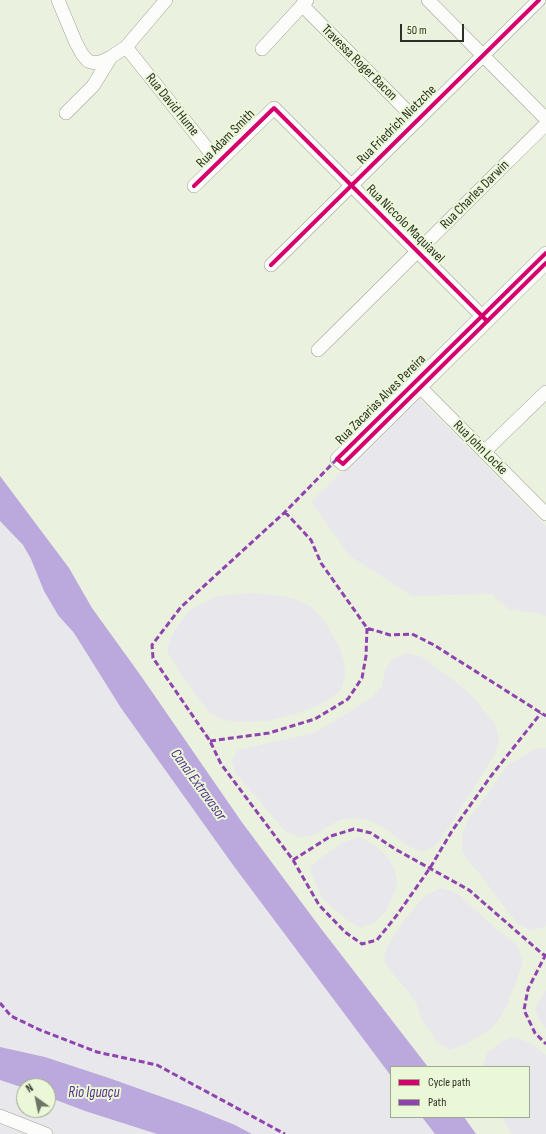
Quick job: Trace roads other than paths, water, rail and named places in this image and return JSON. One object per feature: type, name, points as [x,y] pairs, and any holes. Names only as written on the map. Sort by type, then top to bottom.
[{"type":"street","points":[[58,0],[82,54],[88,61],[95,63],[103,62],[126,47],[166,0]]},
{"type":"street","points":[[428,0],[546,119]]},
{"type":"street","name":"Rua Friedrich Nietzche","points":[[271,266],[540,0]]},
{"type":"street","points":[[262,49],[304,2]]},
{"type":"street","name":"Travessa Roger Bacon","points":[[304,2],[417,121]]},
{"type":"street","name":"Rua David Hume","points":[[126,47],[218,162]]},
{"type":"street","points":[[66,113],[93,86],[111,57]]},
{"type":"street","name":"Rua Adam Smith","points":[[194,186],[274,108]]},
{"type":"street","name":"Rua Niccolo Maquiavel","points":[[274,108],[484,319]]},
{"type":"street","name":"Rua Charles Darwin","points":[[318,350],[546,124]]},
{"type":"street","name":"Rua Zacarias Alves Pereira","points":[[417,385],[343,464],[337,458],[417,385],[484,319],[546,253]]},
{"type":"street","name":"Rua Zacarias Alves Pereira","points":[[484,319],[546,263]]},
{"type":"street","name":"Rua John Locke","points":[[417,385],[546,514]]},
{"type":"street","points":[[484,452],[546,392]]},
{"type":"street","points":[[0,1116],[46,1134]]},
{"type":"water","name":"Canal Extravasor","points":[[0,476],[69,568],[92,608],[241,821],[319,926],[427,1066],[390,1066],[390,1075],[233,865],[121,708],[74,633],[58,615],[44,591],[31,559],[23,545],[0,521]]},
{"type":"water","name":"Rio Iguaçu","points":[[0,1047],[45,1057],[109,1078],[193,1108],[235,1125],[252,1134],[157,1134],[56,1100],[56,1078],[16,1078],[16,1085],[0,1080]]},
{"type":"water","points":[[423,1118],[465,1118],[476,1134],[435,1134]]}]
